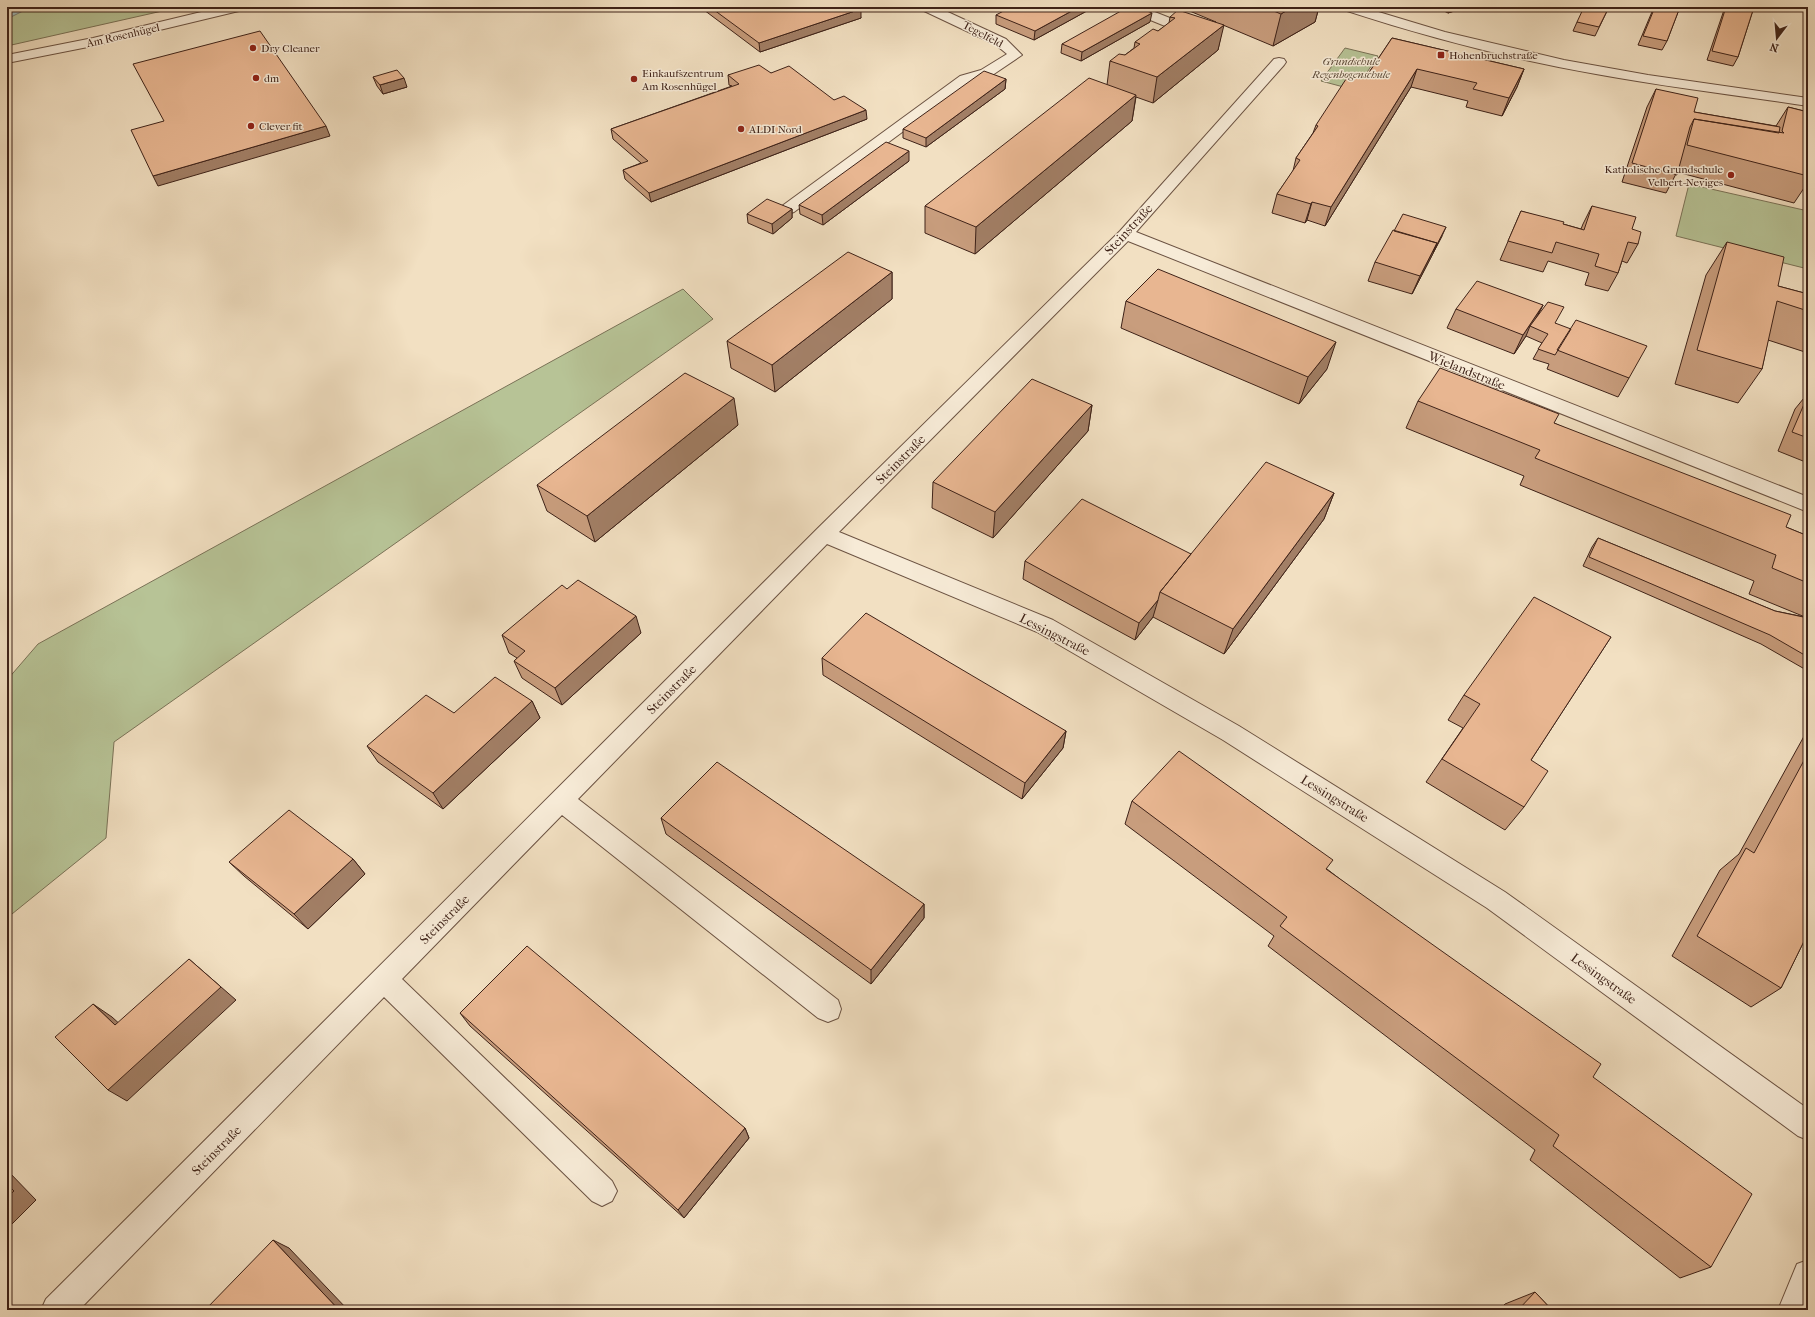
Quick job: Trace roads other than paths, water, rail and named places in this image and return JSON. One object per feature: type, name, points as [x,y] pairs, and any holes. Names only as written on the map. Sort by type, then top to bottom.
[{"type":"street","name":"Am Rosenhügel","points":[[7,59],[93,42],[238,7]]},
{"type":"street","name":"Tegelfeld","points":[[788,209],[965,79],[986,73],[1015,55],[1001,42],[927,7]]},
{"type":"street","points":[[1132,7],[1170,23]]},
{"type":"street","points":[[1349,7],[1458,40],[1540,59],[1604,71],[1808,102]]},
{"type":"street","name":"Steinstraße","points":[[65,1307],[384,979],[824,534],[1126,234],[1279,62]]},
{"type":"street","name":"Wielandstraße","points":[[1126,234],[1808,506]]},
{"type":"street","name":"Lessingstraße","points":[[824,534],[1045,626],[1231,733],[1496,900],[1808,1126]]},
{"type":"street","points":[[562,800],[828,1009]]},
{"type":"street","points":[[384,979],[602,1191]]},
{"type":"street","points":[[1794,1310],[1808,1275]]},
{"type":"water","points":[[7,7],[31,7],[7,19]]},
{"type":"place","name":"Dry Cleaner","points":[[253,48]]},
{"type":"place","name":"Hohenbruchstraße","points":[[1441,55]]},
{"type":"place","name":"dm","points":[[256,78]]},
{"type":"place","name":"Einkaufszentrum Am Rosenhügel","points":[[634,79]]},
{"type":"place","name":"Clever fit","points":[[251,126]]},
{"type":"place","name":"ALDI Nord","points":[[741,129]]},
{"type":"place","name":"Katholische Grundschule Velbert-Neviges","points":[[1731,175]]},
{"type":"park label","name":"Grundschule Regenbogenschule","points":[[1351,67]]}]
